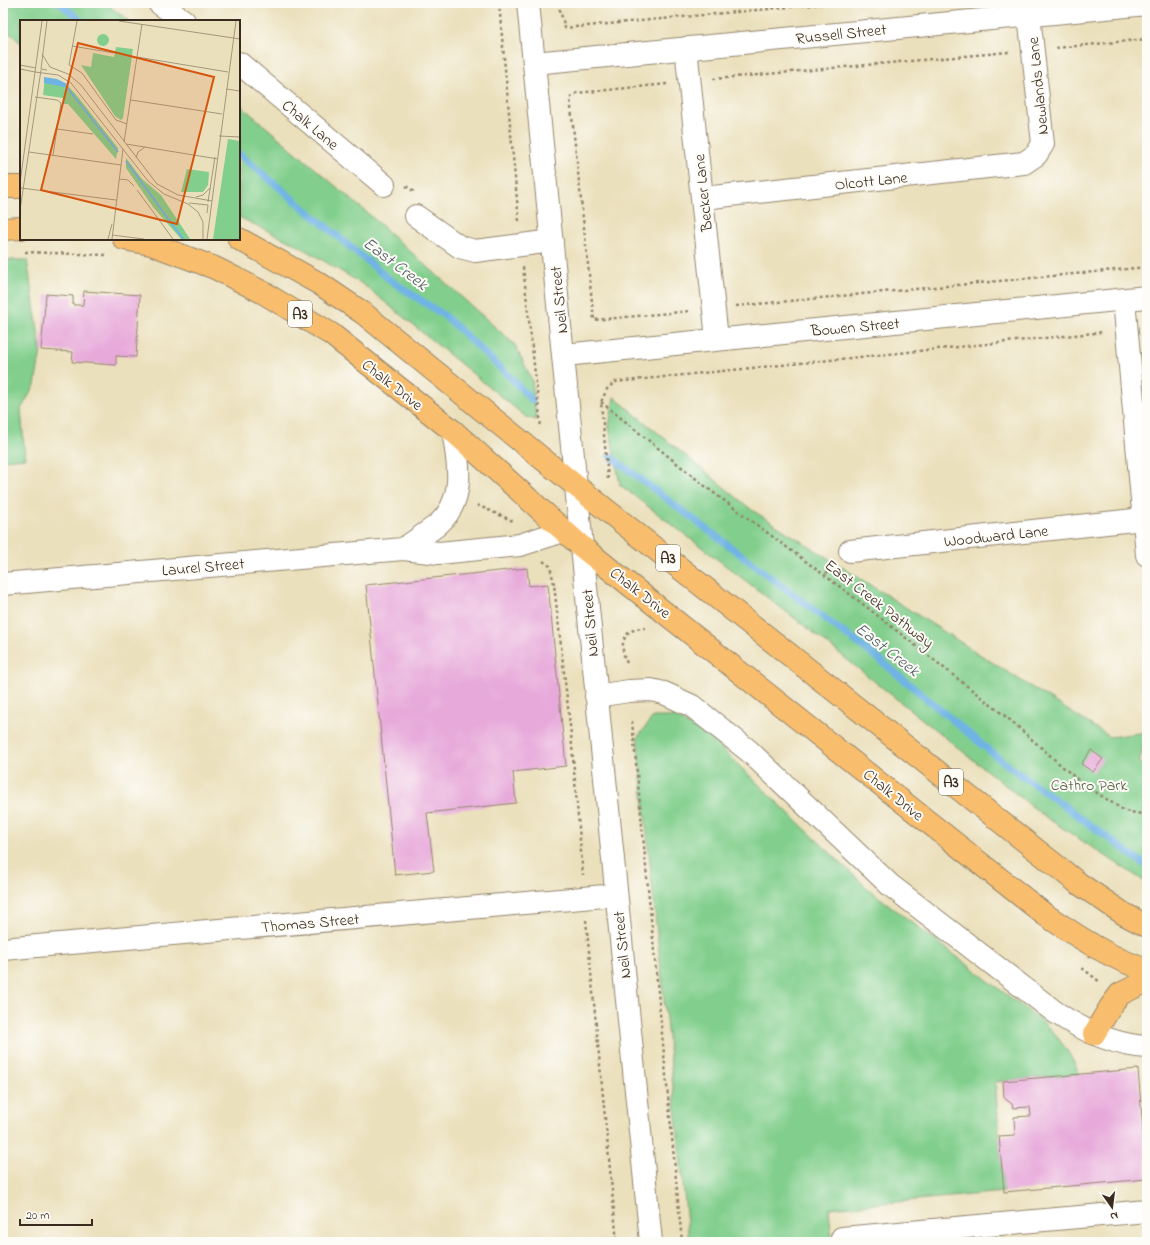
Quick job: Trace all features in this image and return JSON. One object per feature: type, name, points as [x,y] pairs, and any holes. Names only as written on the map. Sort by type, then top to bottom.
[{"type":"highway","points":[[3,187],[20,187]]},
{"type":"highway","points":[[3,229],[20,228]]},
{"type":"highway","name":"A3","points":[[240,240],[320,284],[363,313],[576,486],[1078,883],[1124,914],[1147,926]]},
{"type":"highway","name":"Chalk Drive","points":[[117,247],[151,244],[215,268],[297,312],[332,334],[453,431],[582,547],[1044,914],[1086,942],[1109,955],[1147,970]]},
{"type":"highway","points":[[1094,1034],[1120,994],[1147,981]]},
{"type":"street","points":[[159,3],[183,20]]},
{"type":"street","name":"Neil Street","points":[[528,3],[564,355],[596,696],[652,1242]]},
{"type":"street","points":[[1147,4],[1147,10]]},
{"type":"street","name":"Russell Street","points":[[534,63],[1029,15],[1086,6],[1147,4]]},
{"type":"street","name":"Newlands Lane","points":[[1029,15],[1043,144],[1036,155]]},
{"type":"street","name":"Becker Lane","points":[[686,48],[717,339]]},
{"type":"street","name":"Chalk Lane","points":[[240,64],[384,185]]},
{"type":"street","name":"Olcott Lane","points":[[703,198],[1024,163],[1036,155]]},
{"type":"street","points":[[416,216],[460,247],[467,249],[482,250],[552,241]]},
{"type":"street","name":"Bowen Street","points":[[564,355],[1147,297]]},
{"type":"street","points":[[1124,300],[1147,555]]},
{"type":"street","points":[[403,549],[437,525],[456,497],[458,470],[453,431]]},
{"type":"street","name":"Woodward Lane","points":[[850,551],[1144,519]]},
{"type":"street","name":"Laurel Street","points":[[3,584],[403,549],[439,553],[520,545],[563,531]]},
{"type":"street","points":[[596,696],[630,691],[651,690],[664,693],[692,706],[749,751],[890,885],[1055,1012],[1094,1034],[1130,1045],[1147,1047]]},
{"type":"street","name":"Thomas Street","points":[[3,949],[616,895]]},
{"type":"street","points":[[842,1238],[1147,1211]]},
{"type":"path","points":[[499,3],[521,245],[542,432]]},
{"type":"path","points":[[558,3],[565,28],[832,3]]},
{"type":"path","points":[[1147,40],[577,93],[570,98],[594,320],[1147,267]]},
{"type":"path","points":[[19,253],[104,254],[117,247]]},
{"type":"path","points":[[606,477],[601,402],[607,389],[615,382],[1127,329]]},
{"type":"path","name":"East Creek Pathway","points":[[601,402],[710,490],[826,574],[1010,720],[1080,782],[1125,811],[1147,815]]},
{"type":"path","points":[[456,497],[513,520]]},
{"type":"path","points":[[539,561],[543,561],[550,566],[554,584],[571,734],[584,899],[617,1242]]},
{"type":"path","points":[[632,721],[682,1242]]},
{"type":"green space","points":[[3,3],[105,3],[128,20],[20,20],[20,42],[3,27]]},
{"type":"green space","points":[[240,105],[372,217],[515,345],[532,380],[536,420],[526,417],[364,285],[297,245],[240,217]]},
{"type":"green space","points":[[3,260],[27,260],[41,350],[35,385],[21,409],[25,458],[3,460]]},
{"type":"green space","name":"Cathro Park","points":[[614,397],[752,510],[1110,737],[1147,732],[1139,763],[1147,769],[1147,883],[1044,816],[801,623],[620,485],[609,426]]},
{"type":"green space","points":[[653,717],[675,717],[710,738],[867,888],[1045,1024],[1056,1035],[1069,1053],[1079,1074],[995,1082],[1004,1192],[829,1208],[832,1242],[689,1242],[637,738]]},
{"type":"building","points":[[84,291],[140,295],[136,357],[116,356],[116,365],[72,362],[73,352],[41,350],[46,294],[73,296],[73,305],[83,305]]},
{"type":"building","points":[[527,568],[529,586],[548,584],[566,766],[513,772],[516,803],[427,813],[434,871],[395,875],[366,585]]},
{"type":"building","points":[[1091,750],[1103,759],[1093,772],[1081,764]]},
{"type":"building","points":[[1138,1069],[1147,1179],[1004,1192],[999,1136],[1015,1135],[1014,1117],[1031,1116],[1030,1107],[1013,1108],[1012,1104],[1004,1098],[1003,1081]]},
{"type":"waterway","name":"East Creek","points":[[60,3],[80,20]]},
{"type":"waterway","name":"East Creek","points":[[240,155],[390,280],[445,316],[509,376],[532,400]]},
{"type":"waterway","name":"East Creek","points":[[610,456],[880,660],[1002,761],[1147,866]]}]
